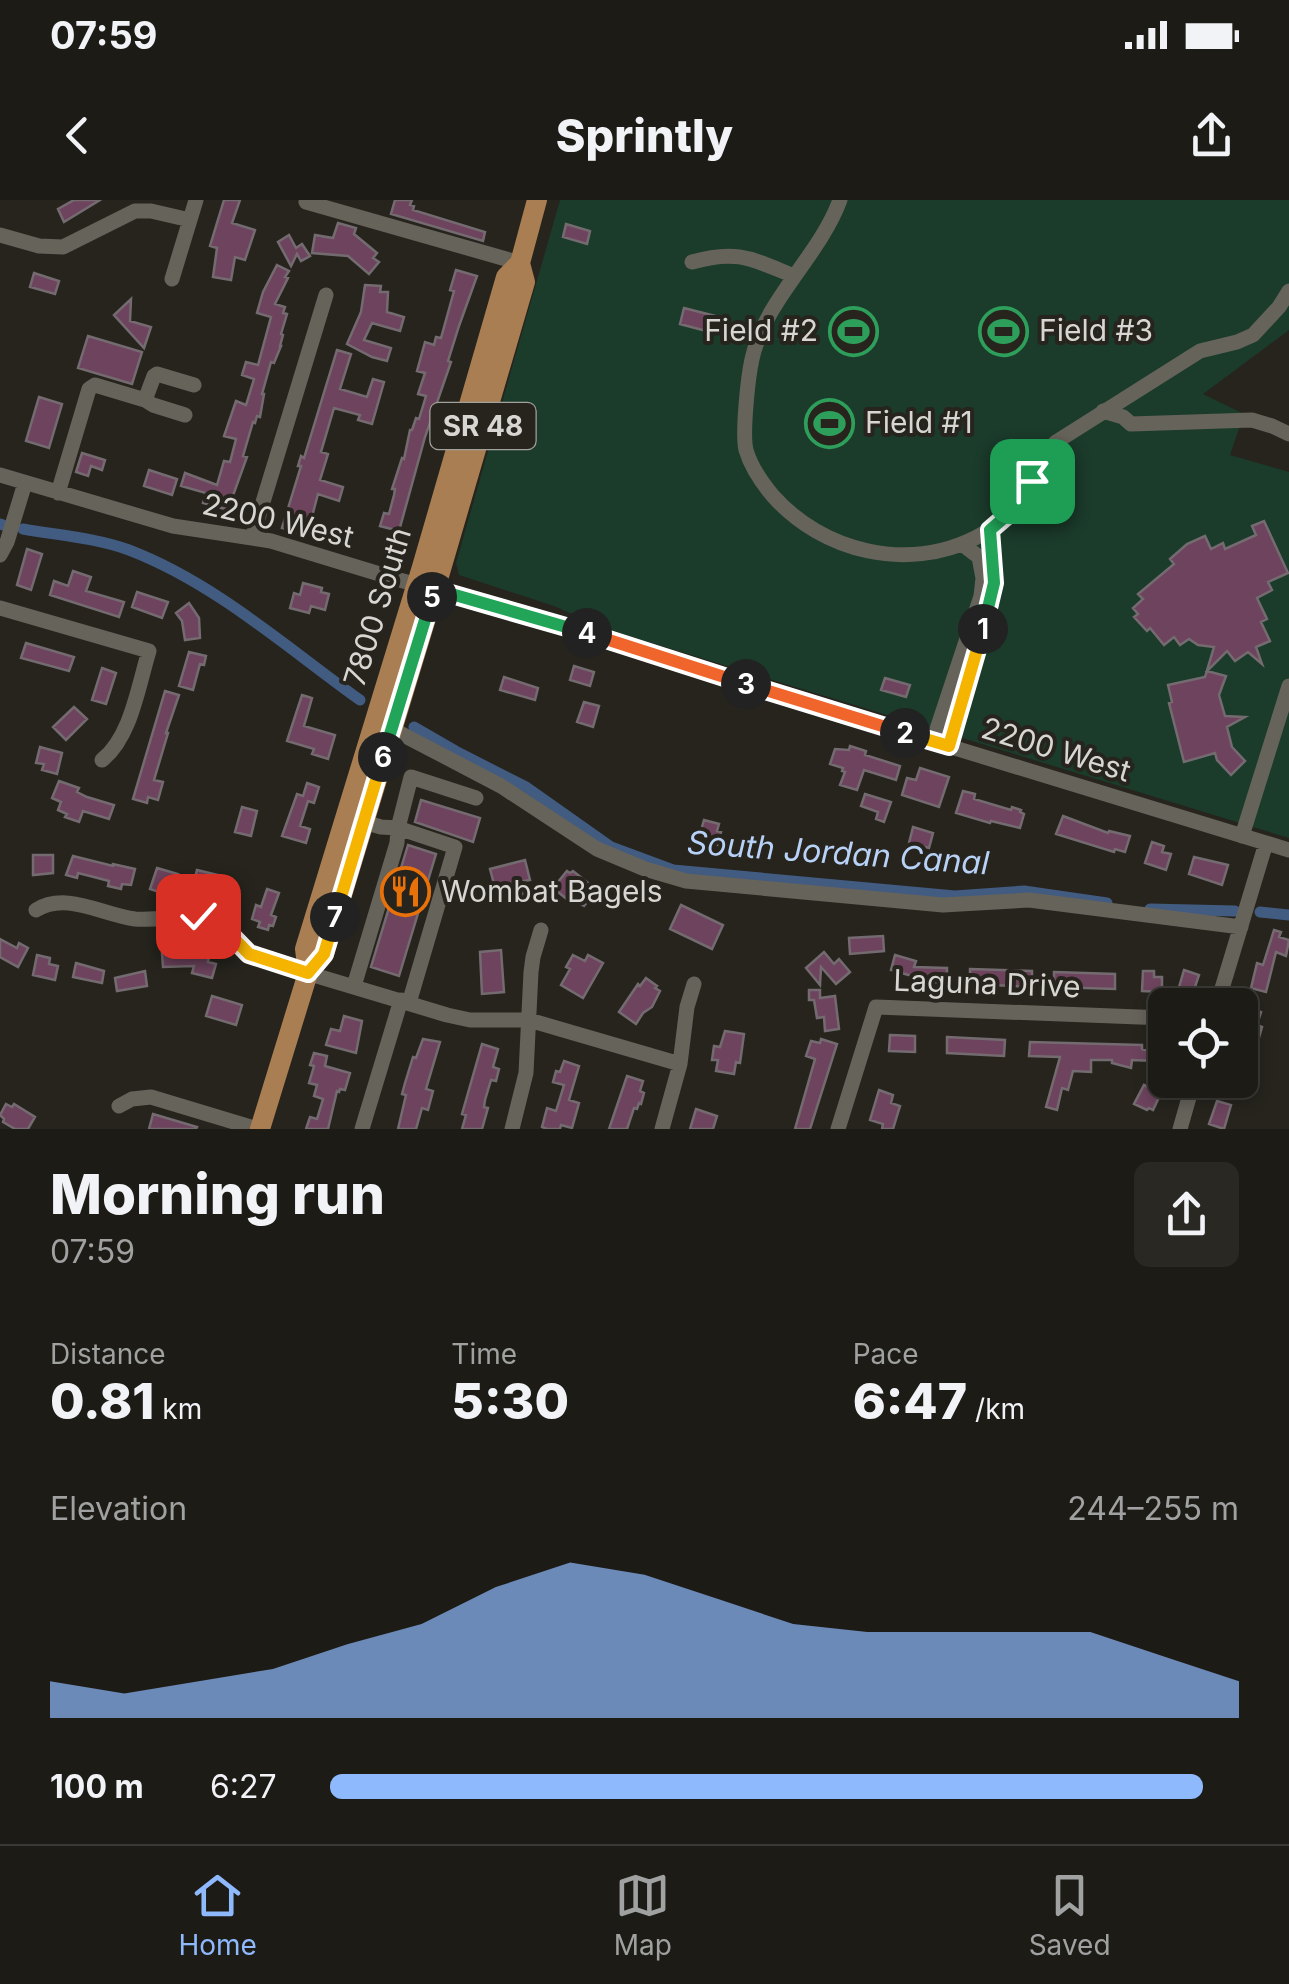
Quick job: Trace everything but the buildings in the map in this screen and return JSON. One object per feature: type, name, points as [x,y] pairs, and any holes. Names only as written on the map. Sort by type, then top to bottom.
[{"type":"main road","name":"7800 South","points":[[308,973],[324,954],[392,729],[506,277],[520,263],[538,200]]},
{"type":"main road","name":"7800 South","points":[[259,1129],[308,973],[306,949],[425,587]]},
{"type":"street","points":[[172,279],[196,200]]},
{"type":"street","points":[[307,200],[520,263]]},
{"type":"street","points":[[840,200],[766,321],[751,363],[744,442],[759,477],[798,519],[852,546],[884,554],[928,554],[990,530],[1019,505],[1038,462],[1068,433],[1200,351],[1253,335],[1289,291]]},
{"type":"street","points":[[0,235],[39,246],[63,247],[133,206],[190,220]]},
{"type":"street","points":[[692,262],[719,254],[743,257],[794,276]]},
{"type":"street","points":[[252,538],[326,294]]},
{"type":"street","points":[[146,400],[158,374],[194,384]]},
{"type":"street","points":[[58,492],[89,389],[95,385],[185,415]]},
{"type":"street","points":[[1102,411],[1124,417],[1131,424],[1252,420],[1289,434]]},
{"type":"street","name":"2200 West","points":[[0,476],[174,526],[284,545],[555,623],[1289,850]]},
{"type":"street","points":[[0,555],[25,483]]},
{"type":"street","points":[[941,744],[992,596],[990,530]]},
{"type":"street","points":[[941,744],[982,588],[980,557],[962,544]]},
{"type":"street","points":[[0,608],[149,652],[122,737],[102,760]]},
{"type":"street","points":[[1242,836],[1289,686]]},
{"type":"street","points":[[392,729],[502,786],[597,849],[645,869],[686,880],[942,905],[1029,900],[1241,927]]},
{"type":"street","points":[[354,986],[398,843],[411,777],[476,798]]},
{"type":"street","points":[[362,1129],[456,847],[398,828],[364,822]]},
{"type":"street","points":[[1222,988],[1266,843]]},
{"type":"street","points":[[36,910],[46,904],[64,902],[136,919],[207,917],[216,920],[249,954],[308,973],[470,1020],[529,1020],[680,1064]]},
{"type":"street","points":[[512,1129],[525,1083],[533,957],[541,930]]},
{"type":"street","points":[[662,1129],[680,1064],[694,984]]},
{"type":"street","name":"Laguna Drive","points":[[838,1129],[876,1007],[1148,1017]]},
{"type":"street","points":[[119,1106],[132,1099],[151,1097],[220,1124],[259,1129]]},
{"type":"street","points":[[1180,1129],[1189,1098]]},
{"type":"green space","points":[[560,200],[1289,200],[1289,330],[1203,394],[1244,414],[1230,455],[1289,472],[1289,838],[606,629],[554,606],[459,575],[456,563]]},
{"type":"waterway","name":"South Jordan Canal","points":[[23,529],[103,542],[161,564],[220,598],[360,700]]},
{"type":"waterway","name":"South Jordan Canal","points":[[414,727],[526,787],[611,847],[673,870],[955,896],[1024,891],[1107,903]]},
{"type":"waterway","name":"South Jordan Canal","points":[[1150,909],[1235,911]]},
{"type":"waterway","name":"South Jordan Canal","points":[[1260,912],[1289,915]]},
{"type":"place","name":"Field #2","points":[[853,331]]},
{"type":"place","name":"Field #3","points":[[1004,331]]},
{"type":"place","name":"Field #1","points":[[830,423]]},
{"type":"place","name":"Wombat Bagels","points":[[406,892]]},
{"type":"route","points":[[198,916],[216,920],[249,954],[277,964],[308,973],[324,954],[434,589],[949,746],[992,596],[990,530],[1019,505],[1032,481]]}]
